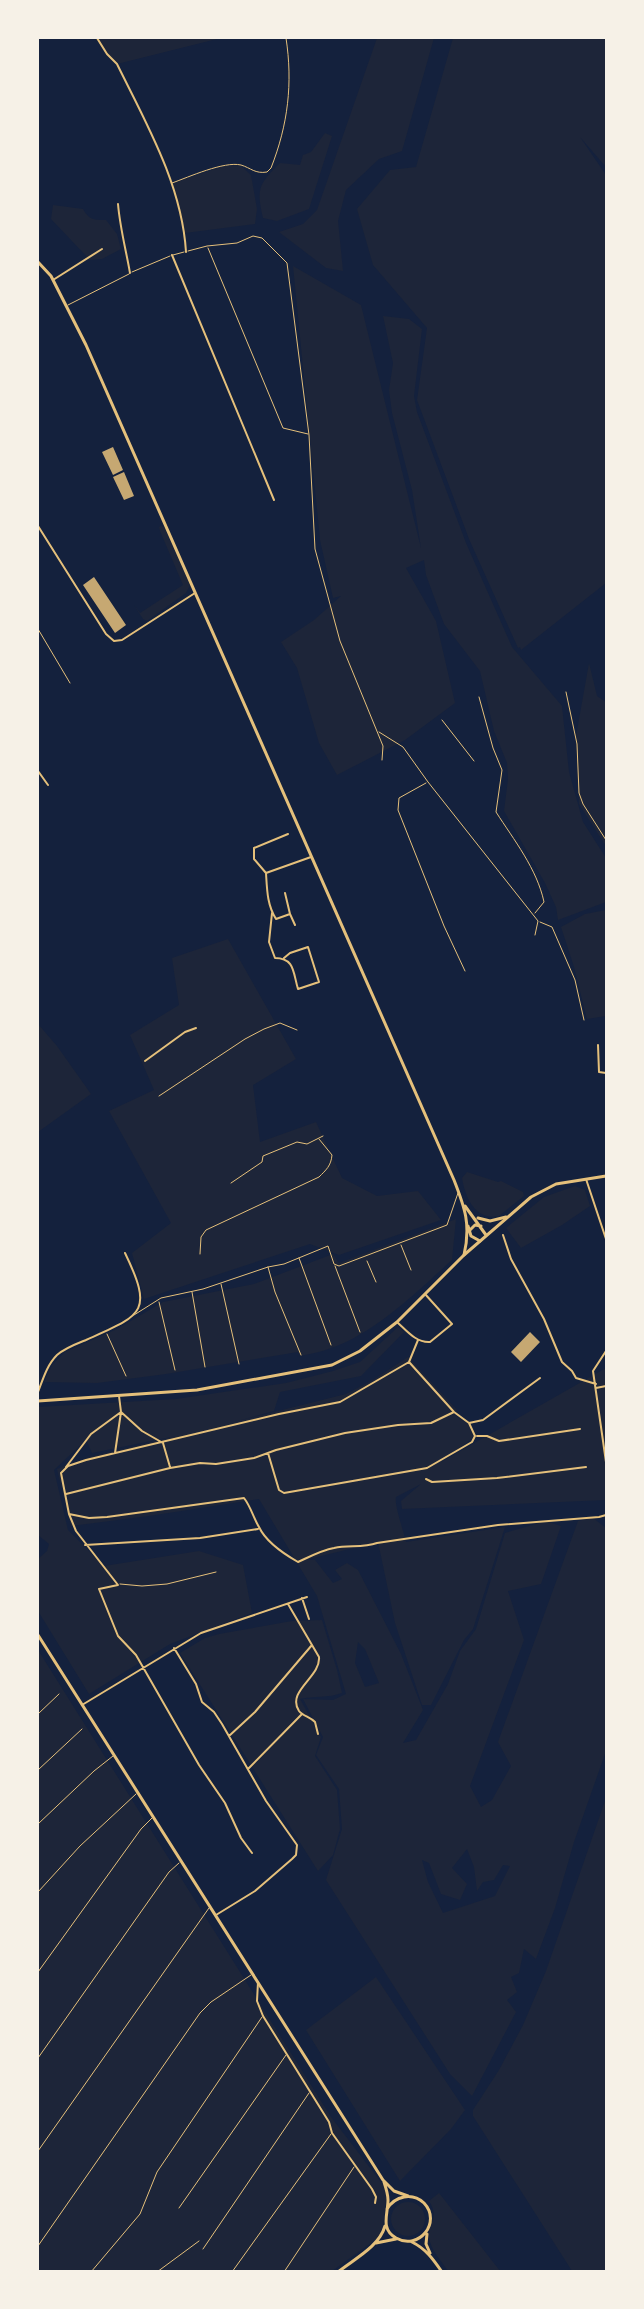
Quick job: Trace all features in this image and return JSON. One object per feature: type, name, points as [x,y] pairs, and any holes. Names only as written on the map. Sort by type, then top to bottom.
[{"type":"main road","points":[[38,262],[53,280],[86,345],[464,1204],[472,1237],[480,1241]]},
{"type":"main road","points":[[38,1401],[197,1390],[316,1369],[353,1355],[396,1322],[486,1235],[542,1190],[556,1184],[606,1176]]},
{"type":"main road","points":[[464,1204],[486,1235]]},
{"type":"main road","points":[[474,1216],[490,1221],[507,1217]]},
{"type":"main road","points":[[464,1255],[467,1221]]},
{"type":"main road","points":[[470,1232],[475,1225],[483,1228]]},
{"type":"main road","points":[[38,1635],[383,2180],[388,2194],[386,2222],[381,2235],[374,2244]]},
{"type":"main road","points":[[383,2180],[394,2191],[418,2199],[426,2206],[430,2217],[426,2241],[430,2255]]},
{"type":"main road","points":[[387,2209],[394,2201],[408,2196]]},
{"type":"main road","points":[[386,2222],[388,2230],[398,2239]]},
{"type":"main road","points":[[409,2241],[420,2238],[428,2231]]},
{"type":"main road","points":[[338,2271],[374,2244],[383,2240],[398,2239],[409,2241],[423,2248],[442,2271]]},
{"type":"street","points":[[97,38],[107,54],[117,64],[172,183],[185,233],[186,252]]},
{"type":"street","points":[[118,204],[120,233],[130,273]]},
{"type":"street","points":[[53,280],[102,249]]},
{"type":"street","points":[[172,255],[274,500]]},
{"type":"street","points":[[38,526],[106,634],[114,641],[122,640],[195,593]]},
{"type":"street","points":[[38,771],[48,785]]},
{"type":"street","points":[[288,834],[254,848],[252,854],[266,873],[268,900],[272,913],[276,919],[290,914]]},
{"type":"street","points":[[266,873],[311,856]]},
{"type":"street","points":[[285,894],[295,924]]},
{"type":"street","points":[[272,913],[269,942],[275,958],[284,958],[290,962],[298,989],[319,982],[308,947],[290,953],[284,958]]},
{"type":"street","points":[[145,1061],[185,1032],[196,1028]]},
{"type":"street","points":[[598,1045],[599,1072],[606,1073]]},
{"type":"street","points":[[586,1179],[606,1239]]},
{"type":"street","points":[[503,1235],[511,1259],[544,1319],[562,1362],[576,1378],[596,1386],[606,1386]]},
{"type":"street","points":[[38,1392],[49,1365],[64,1350],[134,1315],[141,1301],[141,1295],[138,1281],[125,1253]]},
{"type":"street","points":[[396,1322],[418,1340],[430,1342],[452,1324],[425,1294]]},
{"type":"street","points":[[64,1469],[86,1460],[279,1414],[340,1402],[410,1362],[418,1340]]},
{"type":"street","points":[[606,1351],[593,1371],[606,1462]]},
{"type":"street","points":[[410,1362],[454,1412],[469,1423],[475,1436]]},
{"type":"street","points":[[469,1423],[483,1420],[540,1378]]},
{"type":"street","points":[[115,1453],[122,1412],[119,1396]]},
{"type":"street","points":[[122,1412],[141,1431],[163,1443],[170,1468]]},
{"type":"street","points":[[122,1412],[91,1434],[61,1473],[69,1514],[85,1545],[118,1585],[99,1589],[118,1636],[136,1655],[199,1765],[225,1803],[241,1838],[252,1853]]},
{"type":"street","points":[[65,1494],[170,1468],[254,1458],[345,1433],[398,1425],[431,1423],[454,1412]]},
{"type":"street","points":[[475,1436],[487,1436],[499,1441],[580,1429]]},
{"type":"street","points":[[602,1433],[606,1432]]},
{"type":"street","points":[[268,1453],[279,1490],[284,1493],[427,1468],[472,1442],[475,1436]]},
{"type":"street","points":[[426,1479],[432,1482],[497,1479],[586,1467]]},
{"type":"street","points":[[69,1514],[89,1518],[244,1497],[255,1516],[259,1529],[283,1553],[298,1562],[330,1549],[343,1547],[368,1546],[498,1525],[606,1515]]},
{"type":"street","points":[[85,1545],[200,1538],[259,1529]]},
{"type":"street","points":[[82,1705],[174,1648],[209,1630],[307,1597]]},
{"type":"street","points":[[302,1598],[309,1618]]},
{"type":"street","points":[[288,1603],[312,1644],[320,1663],[316,1672],[297,1696],[298,1708],[302,1714],[315,1722],[318,1734]]},
{"type":"street","points":[[229,1736],[255,1712],[312,1644]]},
{"type":"street","points":[[174,1648],[196,1684],[202,1702],[214,1712],[249,1768],[266,1801],[297,1845],[296,1855],[255,1891],[216,1915]]},
{"type":"street","points":[[249,1768],[302,1714]]},
{"type":"street","points":[[258,1982],[257,2001],[263,2016],[329,2122],[332,2133],[376,2197],[375,2203]]},
{"type":"lane","points":[[172,183],[224,166],[240,165],[255,173],[267,172],[271,168],[288,113],[290,80],[286,38]]},
{"type":"lane","points":[[66,306],[130,273],[172,255],[207,246],[237,243],[253,236],[262,238],[287,263],[309,435],[315,549],[340,641],[383,746],[382,760]]},
{"type":"lane","points":[[207,246],[283,428],[309,435]]},
{"type":"lane","points":[[38,629],[70,682]]},
{"type":"lane","points":[[566,692],[577,744],[579,793],[583,804],[606,840]]},
{"type":"lane","points":[[479,697],[493,748],[502,770],[496,812],[542,893],[544,902],[541,908],[533,914]]},
{"type":"lane","points":[[442,720],[474,761]]},
{"type":"lane","points":[[377,730],[403,747],[538,921],[552,927],[575,980],[584,1020]]},
{"type":"lane","points":[[428,782],[399,798],[398,810],[444,926],[465,971]]},
{"type":"lane","points":[[535,935],[538,921]]},
{"type":"lane","points":[[159,1096],[244,1039],[264,1029],[280,1023],[297,1030]]},
{"type":"lane","points":[[231,1183],[262,1162],[263,1156],[297,1142],[307,1144],[323,1136]]},
{"type":"lane","points":[[200,1254],[201,1237],[206,1230],[319,1177],[331,1164],[332,1155],[319,1139]]},
{"type":"lane","points":[[334,1264],[339,1266],[447,1225],[451,1219],[458,1191]]},
{"type":"lane","points":[[400,1243],[411,1270]]},
{"type":"lane","points":[[134,1315],[170,1295],[192,1292],[284,1264],[328,1246],[360,1332]]},
{"type":"lane","points":[[299,1258],[331,1346]]},
{"type":"lane","points":[[268,1267],[275,1292],[301,1355]]},
{"type":"lane","points":[[220,1282],[239,1364]]},
{"type":"lane","points":[[192,1292],[205,1367]]},
{"type":"lane","points":[[159,1300],[175,1370]]},
{"type":"lane","points":[[105,1331],[126,1376]]},
{"type":"lane","points":[[118,1585],[167,1584],[216,1572]]},
{"type":"lane","points":[[38,1714],[59,1694]]},
{"type":"lane","points":[[38,1770],[82,1729]]},
{"type":"lane","points":[[38,1824],[114,1755]]},
{"type":"lane","points":[[38,1892],[80,1846],[138,1792]]},
{"type":"lane","points":[[38,1972],[141,1828],[154,1816]]},
{"type":"lane","points":[[38,2058],[169,1872],[182,1861]]},
{"type":"lane","points":[[38,2151],[210,1906]]},
{"type":"lane","points":[[38,2246],[200,2013],[211,2002],[252,1974]]},
{"type":"lane","points":[[91,2271],[140,2214],[158,2172],[263,2016]]},
{"type":"lane","points":[[179,2208],[287,2053]]},
{"type":"lane","points":[[203,2248],[310,2091]]},
{"type":"lane","points":[[232,2271],[332,2133]]},
{"type":"lane","points":[[284,2271],[355,2166]]},
{"type":"lane","points":[[157,2271],[199,2241]]},
{"type":"path","points":[[366,1256],[376,1282]]},
{"type":"shaded area","points":[[97,38],[221,38],[117,64]]},
{"type":"shaded area","points":[[377,38],[434,38],[402,151],[379,159],[346,190],[338,221],[343,271],[326,268],[279,232],[303,224],[317,210]]},
{"type":"shaded area","points":[[453,38],[606,38],[606,167],[580,137],[606,175],[606,583],[521,650],[520,647],[518,648],[469,539],[417,400],[427,328],[373,265],[357,209],[390,170],[416,167]]},
{"type":"shaded area","points":[[325,133],[332,136],[309,209],[277,221],[263,218],[260,193],[268,176],[280,163],[300,165],[303,155],[311,152]]},
{"type":"shaded area","points":[[240,165],[251,175],[257,209],[255,224],[185,233],[172,183],[224,166]]},
{"type":"shaded area","points":[[53,205],[83,209],[92,219],[106,220],[117,234],[121,249],[102,259],[90,260],[51,219]]},
{"type":"shaded area","points":[[293,266],[361,305],[421,548],[412,490],[392,413],[389,390],[393,363],[383,316],[409,319],[422,329],[414,396],[417,412],[466,543],[512,647],[562,706],[569,772],[583,822],[606,858],[606,902],[558,920],[556,907],[545,883],[504,811],[508,779],[507,763],[494,731],[480,671],[444,624],[426,575],[424,560],[406,568],[436,621],[455,703],[405,740],[337,775],[319,743],[297,668],[281,642],[314,620],[341,596],[333,598],[320,540]]},
{"type":"shaded area","points":[[161,526],[164,527],[190,585],[186,593],[147,621],[143,619],[134,605],[140,613],[183,585],[160,531]]},
{"type":"shaded area","points":[[589,663],[597,696],[606,702],[606,846],[579,804],[576,736]]},
{"type":"shaded area","points":[[606,910],[606,1016],[587,1019],[561,927],[585,914]]},
{"type":"shaded area","points":[[228,939],[296,1059],[253,1085],[260,1142],[316,1122],[342,1178],[377,1196],[418,1191],[441,1220],[339,1255],[310,1244],[144,1299],[132,1253],[171,1223],[109,1111],[154,1090],[130,1035],[179,1005],[172,958]]},
{"type":"shaded area","points":[[38,1024],[57,1046],[91,1094],[38,1132]]},
{"type":"shaded area","points":[[467,1172],[501,1181],[523,1192],[524,1196],[499,1216],[484,1215],[473,1206],[466,1193],[462,1178]]},
{"type":"shaded area","points":[[575,1186],[585,1190],[590,1206],[521,1248],[506,1228],[544,1197]]},
{"type":"shaded area","points":[[456,1219],[452,1260],[379,1322],[363,1333],[331,1348],[300,1356],[298,1352],[97,1383],[44,1382],[52,1365],[65,1352],[117,1329],[163,1302],[254,1284],[333,1254],[339,1263]]},
{"type":"shaded area","points":[[398,1327],[404,1332],[361,1376],[280,1392],[274,1411],[234,1422],[346,1394],[373,1380],[408,1357],[457,1410],[452,1413],[469,1425],[474,1437],[441,1462],[606,1368],[606,1500],[402,1509],[401,1501],[421,1484],[396,1497],[406,1542],[505,1527],[473,1629],[464,1640],[431,1705],[422,1705],[395,1623],[378,1542],[305,1560],[315,1560],[333,1583],[342,1579],[335,1570],[347,1563],[358,1570],[401,1654],[423,1710],[403,1743],[416,1740],[448,1684],[460,1651],[476,1629],[505,1533],[546,1521],[561,1526],[541,1584],[508,1591],[524,1640],[470,1786],[481,1807],[492,1800],[511,1766],[498,1742],[578,1521],[593,1518],[606,1528],[606,1751],[536,1959],[524,1949],[519,1973],[511,1977],[517,1992],[507,2000],[516,2012],[472,2096],[450,2074],[326,1880],[342,1829],[339,1789],[316,1755],[323,1737],[303,1699],[333,1700],[346,1694],[317,1596],[259,1499],[71,1526],[57,1469],[89,1457],[176,1436],[92,1453],[86,1440],[54,1470],[68,1530],[104,1566],[199,1551],[243,1565],[252,1613],[170,1644],[89,1694],[38,1611],[38,1559],[47,1551],[49,1544],[38,1535],[38,1407],[176,1399],[286,1383],[360,1362]],"holes":[[[358,1642],[365,1649],[379,1683],[365,1687],[355,1663]],[[467,1849],[474,1867],[477,1891],[483,1882],[494,1880],[503,1865],[510,1866],[495,1896],[443,1913],[428,1882],[422,1860],[429,1863],[441,1894],[460,1900],[467,1884],[452,1868]]]},
{"type":"shaded area","points":[[322,1620],[342,1693],[300,1699],[321,1737],[315,1756],[337,1790],[340,1829],[333,1855],[318,1871],[180,1653],[205,1638],[219,1634],[292,1621]]},
{"type":"shaded area","points":[[38,1650],[331,2117],[387,2190],[383,2229],[378,2238],[332,2271],[38,2271]]},
{"type":"shaded area","points":[[606,1798],[606,2271],[572,2271],[473,2116],[473,2110],[499,2070],[523,2025],[546,1971]]},
{"type":"shaded area","points":[[376,1977],[465,2110],[451,2129],[400,2181],[306,2030]]},
{"type":"shaded area","points":[[439,2193],[500,2271],[448,2271],[434,2251],[429,2237],[434,2212],[429,2201]]},
{"type":"shaded area","points":[[408,2202],[420,2207],[425,2219],[420,2231],[408,2236],[396,2231],[391,2219],[396,2207]]},
{"type":"building","points":[[113,447],[123,470],[113,475],[102,452]]},
{"type":"building","points":[[124,472],[134,496],[124,500],[113,477]]},
{"type":"building","points":[[94,577],[126,625],[115,633],[83,585]]},
{"type":"building","points":[[530,1332],[540,1342],[521,1362],[511,1352]]}]
